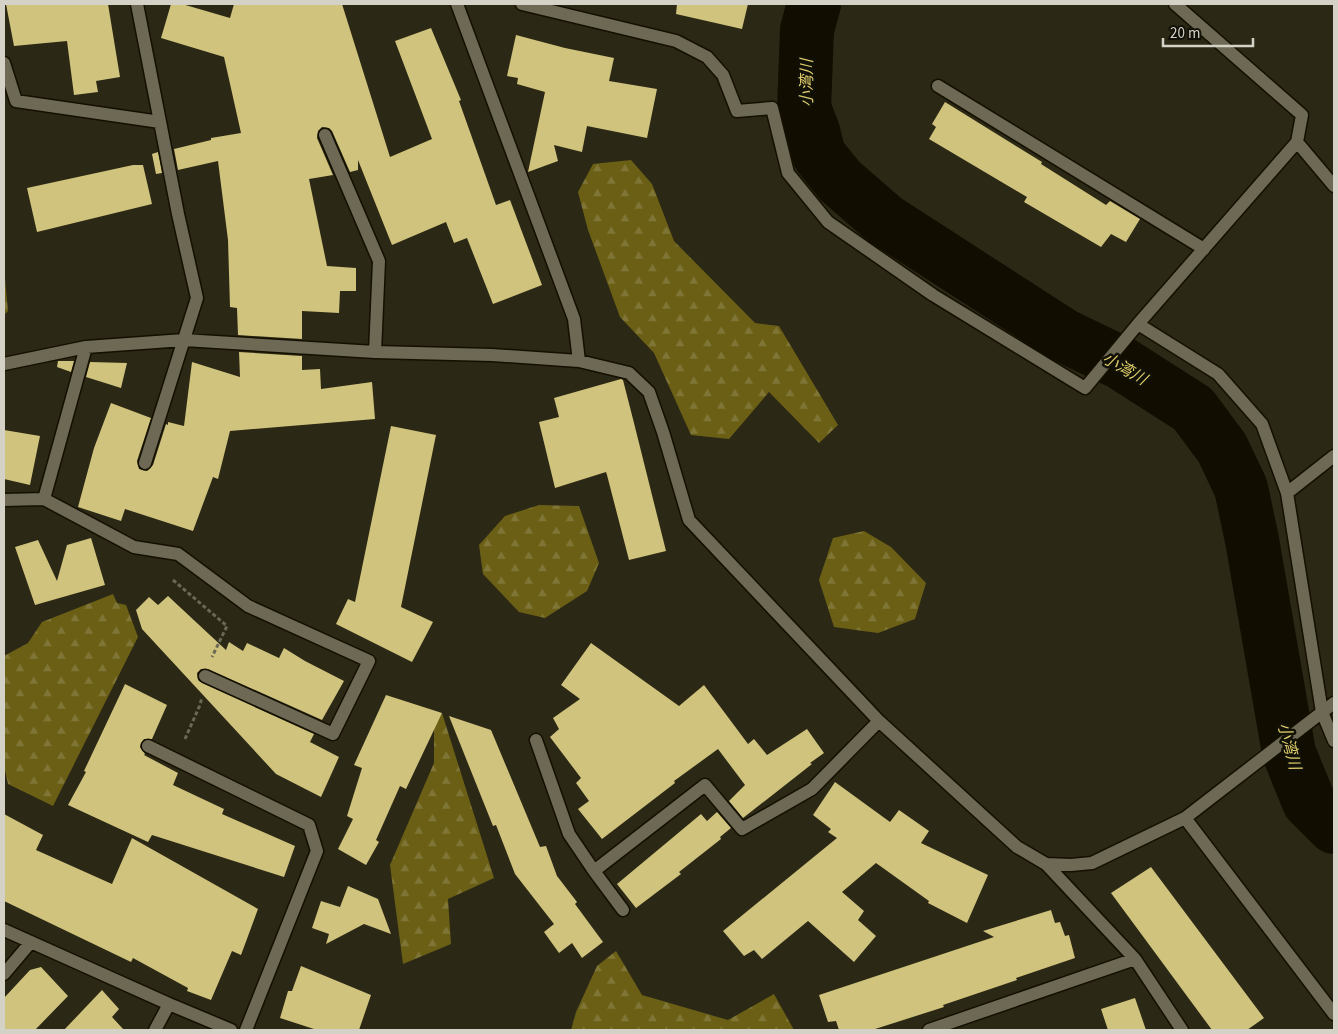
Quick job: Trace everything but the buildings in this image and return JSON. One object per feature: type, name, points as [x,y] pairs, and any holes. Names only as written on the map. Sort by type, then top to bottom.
[{"type":"street","points":[[138,4],[160,122],[197,298],[145,463]]},
{"type":"street","points":[[457,4],[574,319],[579,361]]},
{"type":"street","points":[[522,4],[676,41],[707,57],[723,75],[738,111],[772,108],[788,173],[828,222],[933,295],[1085,388],[1297,142],[1302,115],[1188,8],[1175,4]]},
{"type":"street","points":[[4,63],[16,101],[160,122]]},
{"type":"street","points":[[938,86],[1204,249]]},
{"type":"street","points":[[325,135],[379,261],[375,352]]},
{"type":"street","points":[[1297,142],[1334,186]]},
{"type":"street","points":[[1136,327],[1218,374],[1262,424],[1287,493],[1318,715],[1334,740]]},
{"type":"street","points":[[4,364],[86,347],[184,340],[375,352],[492,355],[579,361],[629,373],[649,392],[689,520],[879,721],[1017,847],[1046,864],[1135,959],[1182,1030]]},
{"type":"street","points":[[44,499],[86,347]]},
{"type":"street","points":[[1287,493],[1334,456]]},
{"type":"street","points":[[4,500],[44,499],[134,548],[178,554],[248,606],[369,661],[333,734],[205,676]]},
{"type":"street","points":[[1046,864],[1071,865],[1092,863],[1185,818],[1334,703]]},
{"type":"street","points":[[594,871],[705,785],[742,829],[812,789],[879,721]]},
{"type":"street","points":[[536,740],[569,834],[622,910]]},
{"type":"street","points":[[148,746],[309,825],[317,852],[246,1030]]},
{"type":"street","points":[[1185,818],[1334,1014]]},
{"type":"street","points":[[4,930],[231,1030]]},
{"type":"street","points":[[4,974],[31,942]]},
{"type":"street","points":[[929,1030],[1135,959]]},
{"type":"street","points":[[155,1030],[169,1004]]},
{"type":"path","points":[[170,578],[227,626],[208,664],[200,705],[176,760]]},
{"type":"green space","points":[[631,160],[652,184],[674,241],[755,323],[779,326],[838,425],[819,443],[769,392],[729,439],[691,435],[654,353],[620,317],[588,230],[578,192],[593,164]]},
{"type":"green space","points":[[4,275],[8,311],[4,315]]},
{"type":"green space","points":[[539,505],[579,506],[599,563],[587,591],[545,618],[519,612],[483,574],[479,545],[505,516]]},
{"type":"green space","points":[[864,531],[891,547],[926,583],[915,619],[878,633],[834,627],[819,580],[833,538]]},
{"type":"green space","points":[[113,594],[117,603],[126,605],[138,637],[53,806],[8,784],[4,766],[4,656],[28,643],[42,622]]},
{"type":"green space","points":[[442,713],[494,878],[448,899],[451,944],[403,964],[390,865],[434,763],[434,724]]},
{"type":"green space","points":[[616,951],[642,995],[728,1020],[774,994],[794,1030],[571,1030],[576,1012],[597,966]]},
{"type":"waterway","name":"小湾川","points":[[814,4],[807,30],[804,108],[813,131],[819,155],[840,181],[885,220],[1063,335],[1121,363],[1193,409],[1222,448],[1241,488],[1252,540],[1289,753],[1309,802],[1334,827]]}]
